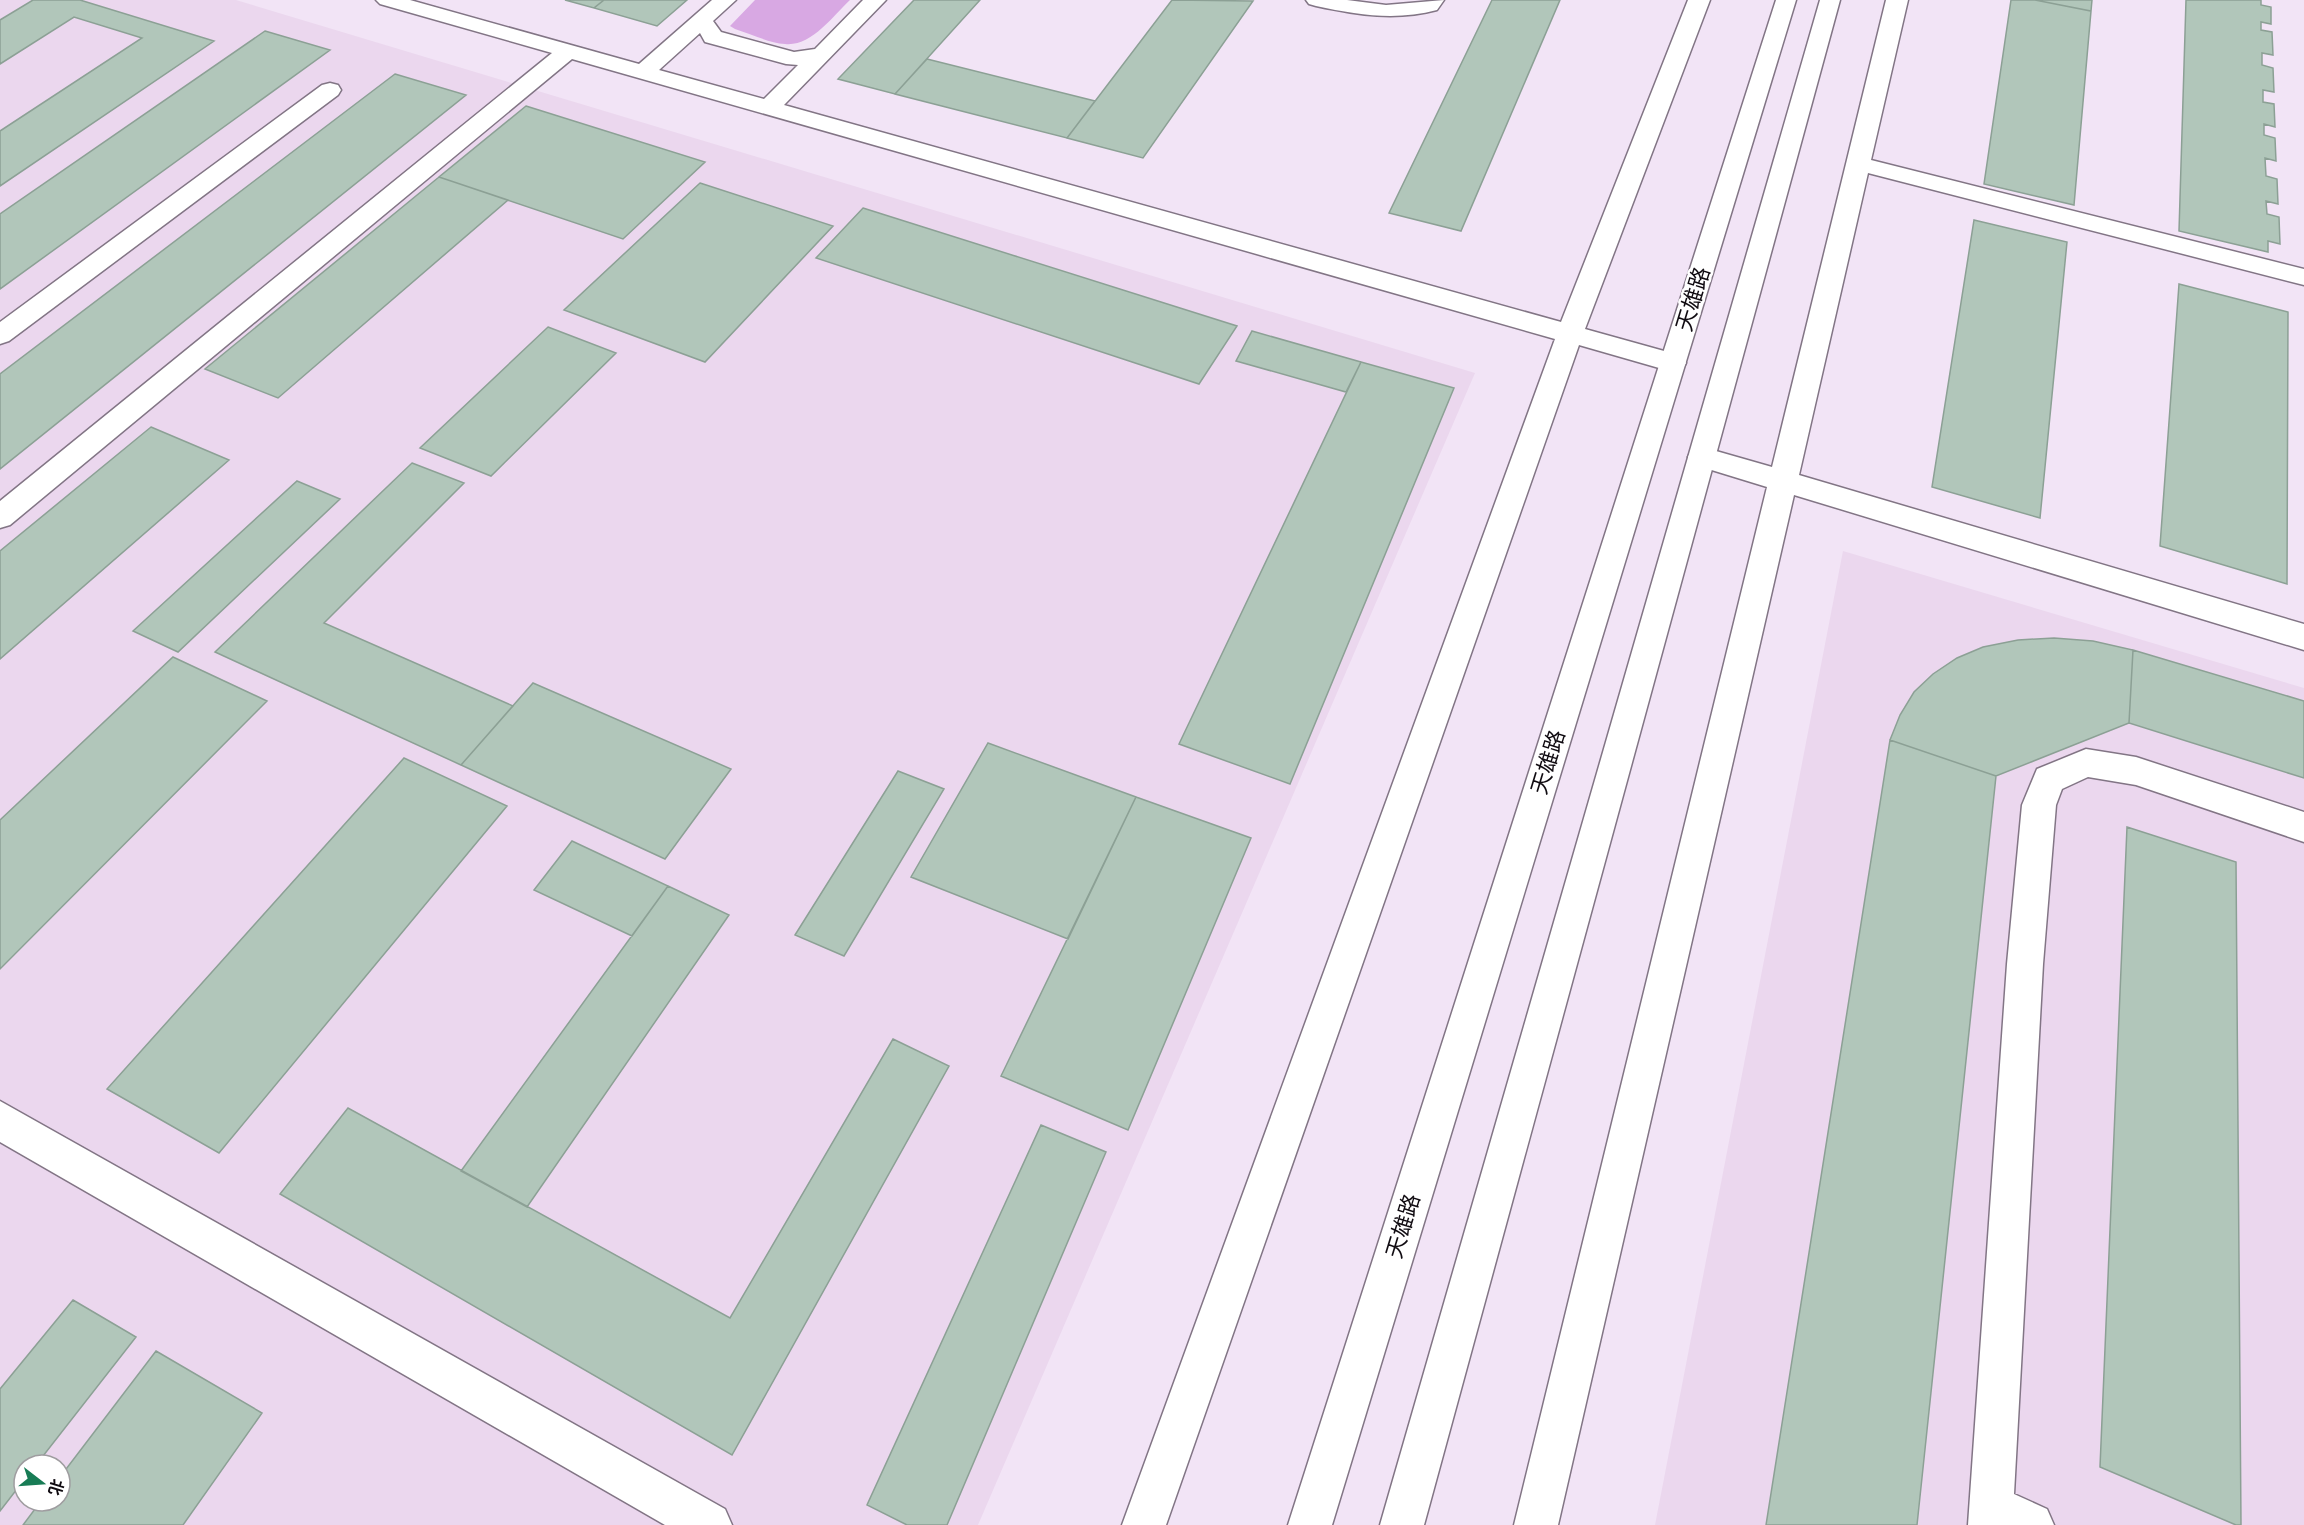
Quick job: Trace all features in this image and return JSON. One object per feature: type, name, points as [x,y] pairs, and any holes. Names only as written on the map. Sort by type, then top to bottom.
[{"type":"street","points":[[387,0],[1673,363]]},
{"type":"street","points":[[643,72],[725,0]]},
{"type":"street","points":[[769,107],[875,0]]},
{"type":"street","points":[[1316,0],[1371,12],[1408,11],[1430,6],[1434,0]]},
{"type":"street","points":[[1144,1525],[1570,333],[1700,0]]},
{"type":"street","name":"天雄路","points":[[1310,1525],[1786,0]]},
{"type":"street","points":[[1401,1525],[1830,0]]},
{"type":"street","points":[[1536,1525],[1897,0]]},
{"type":"street","points":[[702,20],[713,37],[794,58],[821,54]]},
{"type":"street","points":[[0,517],[568,51]]},
{"type":"street","points":[[0,335],[330,90]]},
{"type":"street","points":[[1859,164],[2304,277]]},
{"type":"street","points":[[1702,457],[2304,637]]},
{"type":"street","points":[[2031,1525],[1990,1516],[2026,953],[2039,805],[2049,779],[2086,763],[2136,771],[2304,827]]},
{"type":"street","points":[[0,1120],[709,1525]]},
{"type":"shaded area","points":[[0,0],[236,0],[1475,373],[978,1525],[0,1525]]},
{"type":"shaded area","points":[[755,0],[850,0],[813,36],[795,44],[785,44],[766,40],[730,26]]},
{"type":"shaded area","points":[[1843,551],[2304,688],[2304,1525],[1655,1525]]},
{"type":"building","points":[[33,0],[80,0],[214,41],[0,186],[0,131],[142,38],[74,17],[0,64],[0,20]]},
{"type":"building","points":[[565,0],[604,0],[594,8]]},
{"type":"building","points":[[604,0],[687,0],[657,26],[594,8]]},
{"type":"building","points":[[914,0],[980,0],[895,94],[838,79]]},
{"type":"building","points":[[1172,0],[1253,1],[1143,158],[1067,138]]},
{"type":"building","points":[[1492,0],[1560,0],[1461,231],[1389,213]]},
{"type":"building","points":[[2011,0],[2035,0],[2091,11],[2074,205],[1984,184]]},
{"type":"building","points":[[2035,0],[2092,0],[2091,11]]},
{"type":"building","points":[[2186,0],[2261,0],[2261,5],[2271,7],[2271,24],[2261,22],[2261,30],[2272,32],[2273,55],[2262,53],[2262,65],[2273,68],[2274,92],[2263,90],[2263,102],[2274,104],[2275,127],[2264,124],[2264,135],[2275,138],[2276,161],[2265,158],[2266,176],[2277,179],[2278,204],[2266,201],[2267,214],[2279,217],[2280,244],[2268,241],[2268,252],[2179,231]]},
{"type":"building","points":[[265,31],[330,50],[0,289],[0,214]]},
{"type":"building","points":[[927,59],[1095,101],[1067,138],[895,94]]},
{"type":"building","points":[[395,74],[466,95],[0,469],[0,374]]},
{"type":"building","points":[[526,106],[705,162],[623,239],[439,177]]},
{"type":"building","points":[[439,177],[508,200],[278,398],[205,369]]},
{"type":"building","points":[[700,183],[833,226],[705,362],[564,310]]},
{"type":"building","points":[[863,208],[1237,326],[1199,384],[816,258]]},
{"type":"building","points":[[1974,220],[2067,242],[2040,518],[1932,487]]},
{"type":"building","points":[[2179,284],[2288,312],[2287,584],[2160,546]]},
{"type":"building","points":[[548,327],[616,353],[491,476],[420,448]]},
{"type":"building","points":[[1252,331],[1361,362],[1346,392],[1236,361]]},
{"type":"building","points":[[1361,362],[1454,388],[1290,784],[1179,744]]},
{"type":"building","points":[[151,427],[229,460],[0,659],[0,551]]},
{"type":"building","points":[[412,463],[464,483],[324,623],[513,706],[461,765],[215,652]]},
{"type":"building","points":[[297,481],[340,499],[178,652],[133,631]]},
{"type":"building","points":[[2054,638],[2093,641],[2133,650],[2129,723],[1996,776],[1890,740],[1900,715],[1914,692],[1933,674],[1957,658],[1983,647],[2018,640]]},
{"type":"building","points":[[2133,650],[2304,701],[2304,778],[2129,723]]},
{"type":"building","points":[[173,657],[267,701],[0,969],[0,820]]},
{"type":"building","points":[[533,683],[731,769],[665,859],[461,765]]},
{"type":"building","points":[[1890,740],[1996,776],[1917,1525],[1766,1525]]},
{"type":"building","points":[[988,743],[1136,797],[1068,939],[911,877]]},
{"type":"building","points":[[404,758],[507,806],[219,1153],[107,1089]]},
{"type":"building","points":[[898,771],[944,789],[844,956],[795,935]]},
{"type":"building","points":[[1136,797],[1251,838],[1128,1130],[1001,1076]]},
{"type":"building","points":[[2127,827],[2236,862],[2241,1525],[2236,1525],[2100,1467]]},
{"type":"building","points":[[572,841],[668,886],[632,936],[534,890]]},
{"type":"building","points":[[668,886],[729,915],[527,1207],[461,1171]]},
{"type":"building","points":[[893,1039],[949,1066],[732,1455],[280,1194],[348,1108],[730,1318]]},
{"type":"building","points":[[1041,1125],[1106,1152],[947,1525],[907,1525],[867,1505]]},
{"type":"building","points":[[73,1300],[136,1337],[45,1453],[12,1453],[12,1496],[0,1511],[0,1389]]},
{"type":"building","points":[[156,1351],[262,1413],[183,1525],[23,1525],[32,1513],[72,1513],[72,1461]]}]
